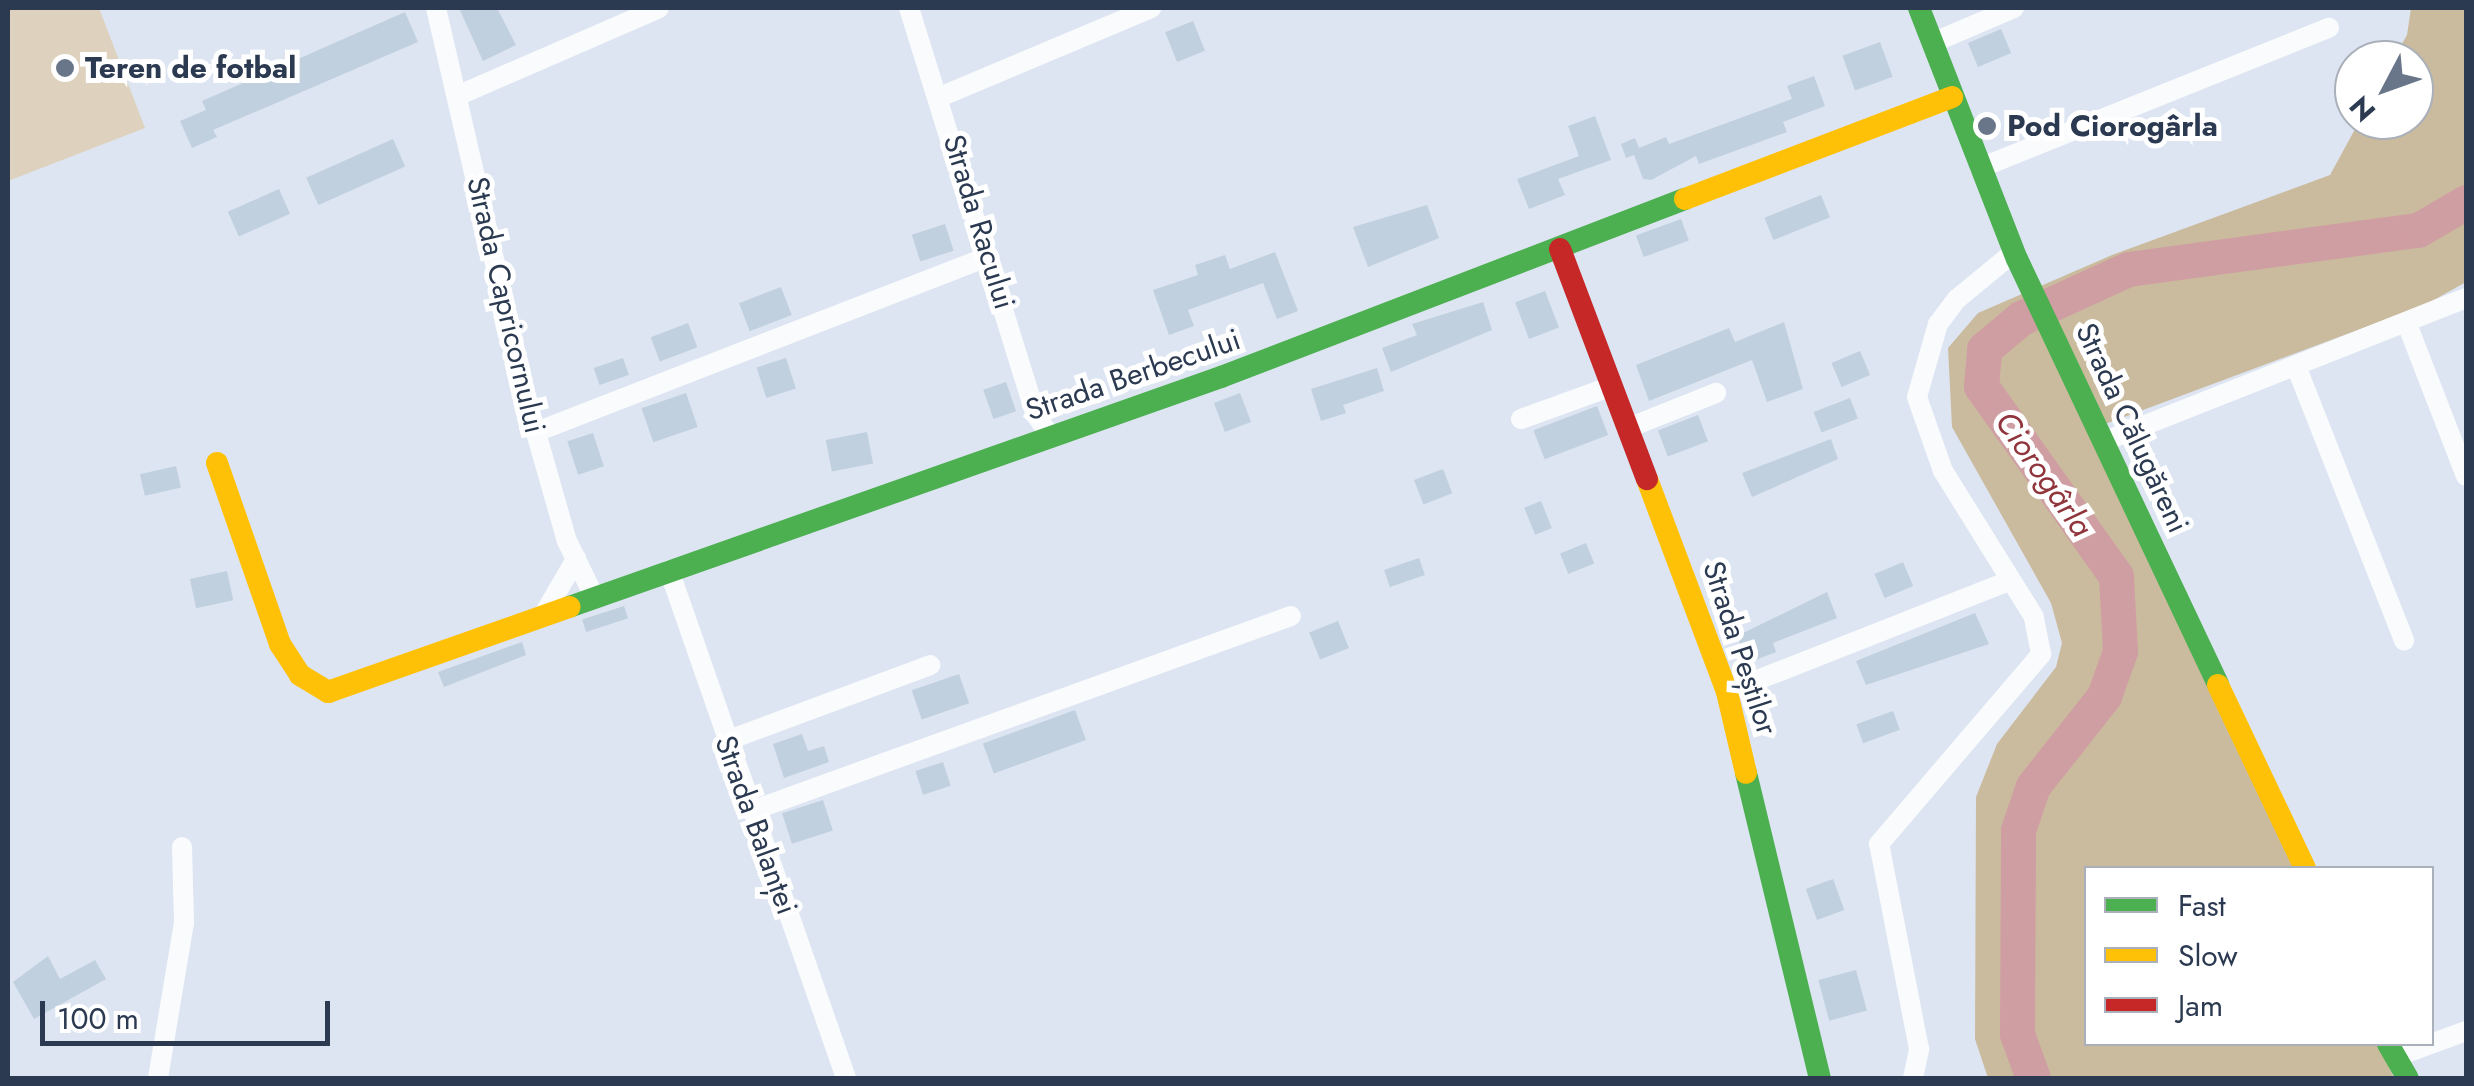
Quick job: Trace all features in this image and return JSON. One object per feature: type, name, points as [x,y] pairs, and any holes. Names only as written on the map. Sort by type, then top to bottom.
[{"type":"street","name":"Strada Capricornului","points":[[436,8],[536,432],[576,560],[594,596]]},
{"type":"street","points":[[457,96],[659,8]]},
{"type":"street","name":"Strada Racului","points":[[909,8],[942,96],[1036,415],[1050,436]]},
{"type":"street","points":[[942,96],[1151,8]]},
{"type":"street","name":"Strada Călugăreni","points":[[1919,8],[2015,256],[2079,384],[2304,866]]},
{"type":"street","points":[[1932,43],[2014,8]]},
{"type":"street","points":[[1980,168],[2329,28]]},
{"type":"street","name":"Strada Berbecului","points":[[217,463],[280,644],[300,675],[328,692],[1050,436],[1560,249],[1952,96]]},
{"type":"street","name":"Strada Peștilor","points":[[1560,249],[1727,692],[1814,1077]]},
{"type":"street","points":[[536,432],[989,256]]},
{"type":"street","points":[[1912,1078],[1919,1049],[1877,861],[1879,844],[2042,654],[2034,616],[1943,471],[1917,398],[1938,324],[1957,299],[2015,256]]},
{"type":"street","points":[[2105,441],[2466,298]]},
{"type":"street","points":[[2406,324],[2466,476]]},
{"type":"street","points":[[2296,366],[2404,640]]},
{"type":"street","points":[[1520,419],[1612,386]]},
{"type":"street","points":[[1628,428],[1716,393]]},
{"type":"street","points":[[544,614],[576,560]]},
{"type":"street","name":"Strada Balanței","points":[[669,570],[846,1078]]},
{"type":"street","points":[[1727,692],[2009,581]]},
{"type":"street","points":[[751,811],[1292,616]]},
{"type":"street","points":[[726,741],[930,666]]},
{"type":"street","points":[[158,1078],[184,923],[182,847]]},
{"type":"street","points":[[2434,1039],[2466,1031]]},
{"type":"street","points":[[2392,1050],[2408,1078]]},
{"type":"shaded area","name":"Teren de fotbal","points":[[8,8],[99,8],[145,128],[8,181]]},
{"type":"shaded area","points":[[2411,8],[2466,8],[2466,282],[2425,305],[2092,429],[2297,866],[2084,866],[2084,1046],[2379,1046],[2394,1078],[1988,1078],[1975,1039],[1976,797],[1997,744],[2056,667],[2062,643],[2051,603],[1952,427],[1948,348],[1978,313],[2112,255],[2330,175],[2349,140],[2434,140],[2434,40],[2404,40]]},
{"type":"building","points":[[459,8],[497,8],[516,45],[483,61]]},
{"type":"building","points":[[405,12],[418,42],[213,130],[217,137],[192,148],[180,121],[206,110],[202,101]]},
{"type":"building","points":[[1193,21],[1205,51],[1177,62],[1165,32]]},
{"type":"building","points":[[2001,29],[2011,53],[1978,67],[1968,43]]},
{"type":"building","points":[[1880,42],[1893,77],[1855,90],[1842,56]]},
{"type":"building","points":[[1814,76],[1825,106],[1783,122],[1787,132],[1699,164],[1696,156],[1651,180],[1643,179],[1634,155],[1626,158],[1621,144],[1635,138],[1639,148],[1666,137],[1669,144],[1792,99],[1787,86]]},
{"type":"building","points":[[1595,116],[1611,160],[1558,179],[1565,195],[1529,209],[1517,179],[1579,156],[1568,126]]},
{"type":"building","points":[[393,139],[405,166],[318,205],[306,178]]},
{"type":"building","points":[[279,189],[290,214],[239,236],[228,212]]},
{"type":"building","points":[[1821,195],[1830,217],[1773,240],[1764,218]]},
{"type":"building","points":[[1427,205],[1439,238],[1368,267],[1353,227]]},
{"type":"building","points":[[1681,219],[1689,241],[1644,257],[1636,235]]},
{"type":"building","points":[[945,224],[954,251],[920,261],[912,235]]},
{"type":"building","points":[[1275,252],[1298,311],[1277,319],[1263,283],[1188,310],[1194,326],[1169,335],[1153,290],[1198,275],[1195,265],[1225,255],[1230,269]]},
{"type":"building","points":[[781,287],[792,315],[750,331],[739,303]]},
{"type":"building","points":[[1545,291],[1559,327],[1529,339],[1515,302]]},
{"type":"building","points":[[1483,302],[1492,330],[1391,372],[1382,348],[1417,335],[1412,324]]},
{"type":"building","points":[[1784,322],[1803,389],[1767,402],[1752,360],[1649,401],[1636,365],[1729,328],[1735,342]]},
{"type":"building","points":[[688,323],[697,347],[660,362],[651,337]]},
{"type":"building","points":[[1860,351],[1870,375],[1842,387],[1831,363]]},
{"type":"building","points":[[623,358],[629,375],[600,385],[594,368]]},
{"type":"building","points":[[786,358],[796,388],[766,398],[757,368]]},
{"type":"building","points":[[1377,368],[1384,391],[1343,405],[1346,413],[1321,421],[1311,389]]},
{"type":"building","points":[[1006,382],[1016,411],[993,419],[983,390]]},
{"type":"building","points":[[686,393],[698,427],[653,442],[642,408]]},
{"type":"building","points":[[1240,393],[1251,422],[1225,432],[1214,403]]},
{"type":"building","points":[[1850,398],[1858,419],[1821,433],[1814,412]]},
{"type":"building","points":[[1597,406],[1608,435],[1545,459],[1534,430]]},
{"type":"building","points":[[1698,415],[1708,441],[1668,457],[1658,430]]},
{"type":"building","points":[[867,432],[873,463],[832,471],[826,440]]},
{"type":"building","points":[[593,433],[604,466],[578,475],[567,441]]},
{"type":"building","points":[[1831,439],[1838,459],[1752,497],[1742,473]]},
{"type":"building","points":[[176,466],[181,487],[145,496],[140,474]]},
{"type":"building","points":[[1443,469],[1452,493],[1423,504],[1414,480]]},
{"type":"building","points":[[1541,501],[1552,528],[1535,535],[1524,508]]},
{"type":"building","points":[[1586,543],[1594,563],[1568,574],[1560,553]]},
{"type":"building","points":[[1419,558],[1425,575],[1390,587],[1384,570]]},
{"type":"building","points":[[1903,562],[1913,586],[1885,598],[1874,574]]},
{"type":"building","points":[[227,571],[233,600],[196,608],[190,579]]},
{"type":"building","points":[[1827,592],[1837,618],[1773,643],[1776,652],[1748,663],[1737,636]]},
{"type":"building","points":[[624,606],[628,618],[586,632],[582,620]]},
{"type":"building","points":[[1975,613],[1989,644],[1866,685],[1856,661]]},
{"type":"building","points":[[1338,621],[1349,648],[1320,660],[1309,633]]},
{"type":"building","points":[[522,642],[526,655],[444,687],[438,672]]},
{"type":"building","points":[[959,674],[969,703],[922,720],[912,690]]},
{"type":"building","points":[[1075,710],[1086,740],[994,774],[983,744]]},
{"type":"building","points":[[1893,711],[1900,730],[1863,743],[1856,724]]},
{"type":"building","points":[[802,734],[808,751],[824,746],[829,762],[784,778],[773,744]]},
{"type":"building","points":[[943,762],[951,786],[923,795],[915,771]]},
{"type":"building","points":[[823,800],[833,830],[792,844],[782,813]]},
{"type":"building","points":[[1833,879],[1844,910],[1817,920],[1806,889]]},
{"type":"building","points":[[48,956],[60,979],[95,960],[106,979],[34,1019],[13,982]]},
{"type":"building","points":[[1856,970],[1867,1011],[1829,1021],[1818,980]]},
{"type":"waterway","name":"Ciorogârla","points":[[2033,1078],[2017,1034],[2018,830],[2033,786],[2104,696],[2120,651],[2116,576],[1981,386],[1984,349],[2021,318],[2128,269],[2418,230],[2466,202]]},
{"type":"traffic: fast","points":[[1919,8],[2017,259],[2218,685]]},
{"type":"traffic: fast","points":[[569,607],[1221,377],[1685,199]]},
{"type":"traffic: fast","points":[[1746,773],[1820,1078]]},
{"type":"traffic: fast","points":[[2389,1046],[2408,1078]]},
{"type":"traffic: slow","points":[[1685,199],[1952,97]]},
{"type":"traffic: slow","points":[[217,463],[280,644],[300,675],[328,692],[569,607]]},
{"type":"traffic: slow","points":[[1647,479],[1727,692],[1746,773]]},
{"type":"traffic: slow","points":[[2218,685],[2304,866]]},
{"type":"traffic: jam","points":[[1560,249],[1647,479]]},
{"type":"place","name":"Teren de fotbal","points":[[65,68]]},
{"type":"place","name":"Pod Ciorogârla","points":[[1987,126]]}]
